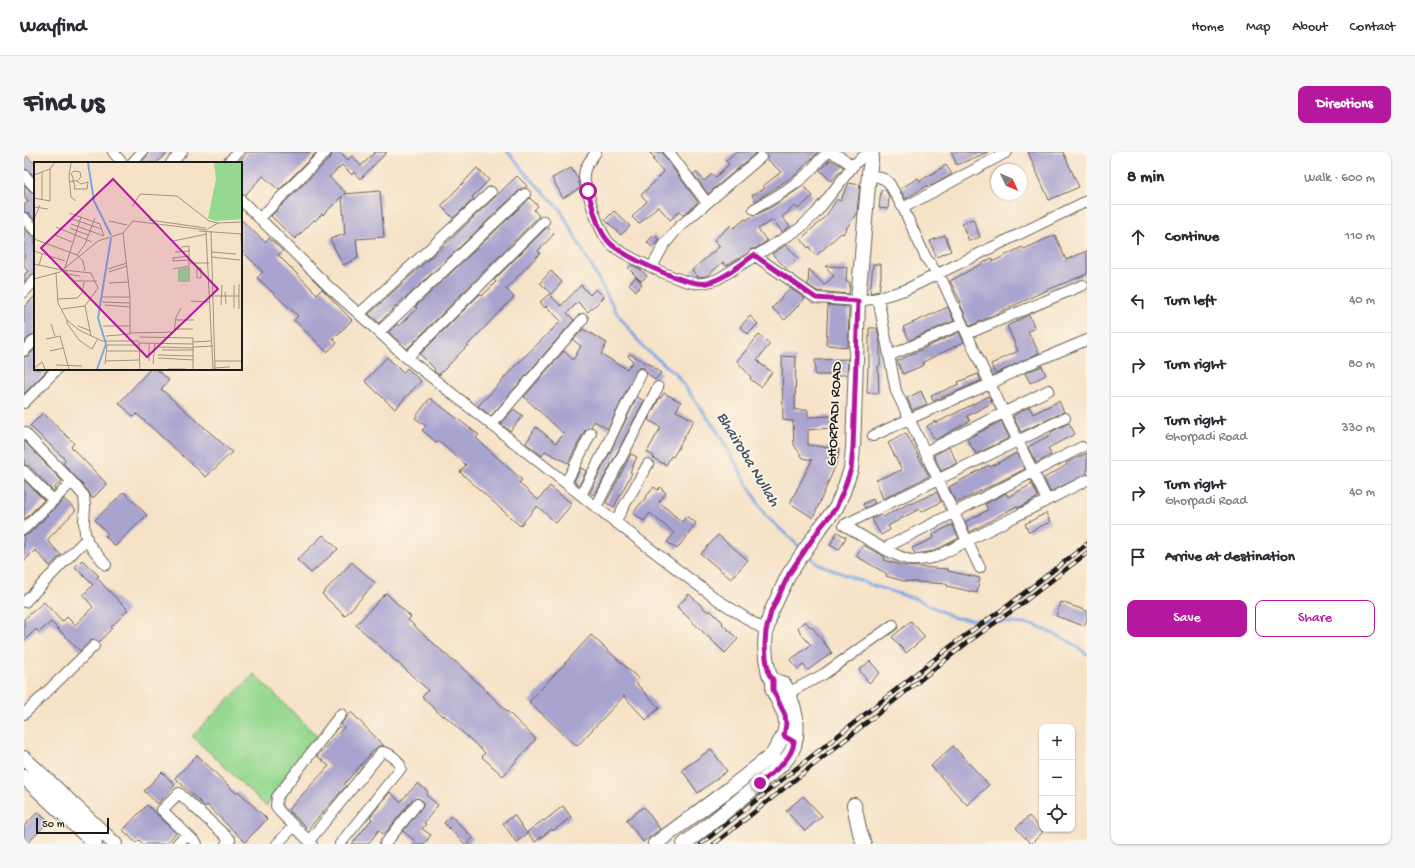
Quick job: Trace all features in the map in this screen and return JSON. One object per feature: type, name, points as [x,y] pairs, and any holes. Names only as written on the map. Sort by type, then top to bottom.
[{"type":"main road","name":"GHORPADI ROAD","points":[[684,844],[743,798],[777,769],[789,756],[789,739],[785,715],[773,690],[773,680],[769,674],[766,658],[766,631],[771,612],[789,574],[820,528],[836,508],[851,469],[858,301],[872,152]]},
{"type":"main road","name":"GHORPADI ROAD","points":[[696,814],[752,772],[789,739],[796,718],[794,705],[784,684],[773,680]]},
{"type":"main road","points":[[26,771],[103,844]]},
{"type":"main road","points":[[26,771],[95,844]]},
{"type":"main road","points":[[26,771],[115,844]]},
{"type":"main road","points":[[854,806],[864,844]]},
{"type":"main road","points":[[673,844],[688,828],[696,814]]},
{"type":"main road","points":[[655,844],[696,814]]},
{"type":"main road","points":[[661,844],[688,828],[706,827]]},
{"type":"street","points":[[114,152],[121,162]]},
{"type":"street","points":[[133,162],[142,152]]},
{"type":"street","points":[[172,162],[182,152]]},
{"type":"street","points":[[229,162],[238,152]]},
{"type":"street","points":[[260,218],[326,152]]},
{"type":"street","points":[[596,152],[584,172],[588,191],[599,225],[608,242],[621,252],[652,267],[693,283],[706,283],[718,279],[754,255],[799,229],[816,213],[853,166],[872,152]]},
{"type":"street","points":[[669,152],[707,203]]},
{"type":"street","points":[[903,208],[1007,152]]},
{"type":"street","points":[[754,210],[789,189],[804,177],[824,156],[830,153],[835,154],[853,166]]},
{"type":"street","points":[[652,267],[664,245],[679,227],[761,156]]},
{"type":"street","points":[[869,174],[884,179],[889,183],[903,208],[926,258],[942,282],[1047,500]]},
{"type":"street","points":[[24,175],[34,185]]},
{"type":"street","points":[[359,314],[491,192]]},
{"type":"street","points":[[379,332],[525,194]]},
{"type":"street","points":[[242,201],[328,287],[407,358],[615,522],[718,600],[766,631]]},
{"type":"street","points":[[754,255],[816,298],[858,301],[878,298],[905,290],[1087,201]]},
{"type":"street","points":[[24,218],[34,229]]},
{"type":"street","points":[[407,358],[544,220]]},
{"type":"street","points":[[24,292],[34,281]]},
{"type":"street","points":[[967,334],[1084,285]]},
{"type":"street","points":[[878,298],[896,391],[980,568]]},
{"type":"street","points":[[491,425],[583,319]]},
{"type":"street","points":[[889,356],[962,324]]},
{"type":"street","points":[[873,436],[990,384],[1027,365],[1087,340]]},
{"type":"street","points":[[24,351],[34,341]]},
{"type":"street","points":[[24,403],[56,370]]},
{"type":"street","points":[[581,495],[641,374]]},
{"type":"street","points":[[596,507],[658,387]]},
{"type":"street","points":[[925,452],[1048,390]]},
{"type":"street","points":[[1065,418],[844,525],[900,557],[912,560],[925,560],[936,557],[1087,480]]},
{"type":"street","points":[[24,433],[84,496],[84,522],[88,542],[106,565]]},
{"type":"street","points":[[566,483],[591,433]]},
{"type":"street","points":[[885,548],[1082,446]]},
{"type":"street","points":[[615,522],[648,464]]},
{"type":"street","points":[[24,471],[54,500]]},
{"type":"street","points":[[24,529],[72,482]]},
{"type":"street","points":[[25,602],[87,538]]},
{"type":"street","points":[[788,693],[824,674],[893,625]]},
{"type":"street","points":[[24,714],[94,646]]},
{"type":"street","points":[[340,844],[401,768],[400,764],[386,752],[381,752],[311,842],[280,812],[276,806],[277,797],[341,714]]},
{"type":"street","points":[[197,844],[162,810],[180,793],[230,840],[226,844]]},
{"type":"street","points":[[385,844],[417,804]]},
{"type":"street","points":[[277,844],[294,826]]},
{"type":"street","points":[[177,844],[186,834]]},
{"type":"green space","points":[[254,674],[318,737],[266,806],[192,736]]},
{"type":"building","points":[[148,152],[168,152],[157,162],[142,162],[147,156]]},
{"type":"building","points":[[247,152],[317,152],[279,190],[263,176],[245,195],[242,194],[241,160]]},
{"type":"building","points":[[332,152],[340,152],[348,160],[352,156],[361,166],[375,152],[387,152],[360,179],[354,172],[352,175],[342,165],[329,177],[345,192],[344,194],[380,191],[384,237],[356,239],[358,258],[343,265],[330,239],[345,234],[342,196],[295,239],[271,216],[331,157]]},
{"type":"building","points":[[649,152],[663,152],[664,156],[698,202],[684,215],[680,211],[670,220],[658,206],[639,224],[632,217],[647,201],[641,195],[664,172],[653,160],[655,158]]},
{"type":"building","points":[[735,152],[757,152],[708,194],[693,174],[696,172],[704,181],[712,174],[715,178],[729,164],[726,161]]},
{"type":"building","points":[[769,152],[818,152],[795,175],[755,201],[752,195],[765,188],[763,186],[781,172],[767,159],[767,154]]},
{"type":"building","points":[[951,152],[988,152],[957,165]]},
{"type":"building","points":[[1028,152],[1063,152],[1079,187],[1049,200]]},
{"type":"building","points":[[24,154],[34,163],[34,176],[28,170],[24,169]]},
{"type":"building","points":[[830,160],[844,167],[831,181],[820,170]]},
{"type":"building","points":[[946,165],[952,174],[931,186],[930,184],[905,199],[900,189],[918,178],[920,181]]},
{"type":"building","points":[[477,168],[489,180],[472,197],[474,199],[453,218],[441,206]]},
{"type":"building","points":[[571,168],[578,179],[580,188],[563,198],[552,178]]},
{"type":"building","points":[[517,176],[527,186],[525,188],[521,189],[379,323],[369,314],[452,238]]},
{"type":"building","points":[[849,183],[860,185],[857,212],[843,234],[841,233],[816,256],[810,249],[810,246],[808,248],[801,239],[826,216],[837,199],[840,201]]},
{"type":"building","points":[[24,185],[31,192],[34,193],[34,219],[28,213],[24,212],[24,205],[29,201],[24,196]]},
{"type":"building","points":[[803,186],[813,196],[798,209],[795,206],[782,217],[790,226],[785,230],[782,232],[773,220],[758,229],[767,241],[755,249],[751,249],[748,253],[726,266],[723,262],[707,276],[698,277],[692,270],[720,246],[714,240],[731,225],[734,228],[745,219],[746,220],[773,206]]},
{"type":"building","points":[[881,190],[886,190],[889,197],[888,209],[879,208]]},
{"type":"building","points":[[530,198],[538,206],[534,210],[539,216],[407,349],[389,332],[397,324],[399,326],[417,308],[415,307]]},
{"type":"building","points":[[614,211],[630,226],[621,235],[605,220]]},
{"type":"building","points":[[973,219],[980,237],[969,241],[962,224]]},
{"type":"building","points":[[242,221],[265,242],[269,238],[283,251],[278,255],[317,294],[322,289],[352,320],[333,339],[337,343],[327,352],[294,320],[298,316],[257,278],[263,272],[242,251]]},
{"type":"building","points":[[547,227],[554,234],[538,251],[540,253],[506,289],[514,297],[439,375],[420,354],[480,294],[482,296],[496,282],[494,280]]},
{"type":"building","points":[[24,228],[31,235],[34,236],[34,274],[31,275],[24,282],[24,275],[28,271],[24,267]]},
{"type":"building","points":[[654,235],[660,240],[653,248],[647,242]]},
{"type":"building","points":[[945,235],[951,251],[936,257],[930,241]]},
{"type":"building","points":[[1055,235],[1066,260],[1087,251],[1087,274],[1047,290],[970,326],[959,302],[961,302],[950,281],[992,258],[994,261],[1022,247],[1024,249]]},
{"type":"building","points":[[786,245],[798,258],[787,269],[772,254]]},
{"type":"building","points":[[873,264],[881,264],[881,277],[879,291],[870,293]]},
{"type":"building","points":[[632,265],[640,269],[647,276],[641,281],[628,268]]},
{"type":"building","points":[[825,266],[847,267],[846,282],[850,282],[849,294],[817,291],[808,285],[809,269],[824,285],[834,276]]},
{"type":"building","points":[[551,271],[562,282],[551,294],[540,283]]},
{"type":"building","points":[[636,277],[642,284],[636,291],[629,284]]},
{"type":"building","points":[[581,285],[590,295],[596,289],[604,297],[588,312],[578,302],[567,313],[574,320],[491,416],[478,406],[517,364],[561,321],[540,302],[549,294],[561,306]]},
{"type":"building","points":[[790,288],[805,298],[785,320],[772,308]]},
{"type":"building","points":[[34,297],[34,334],[31,335],[24,342],[24,307]]},
{"type":"building","points":[[828,305],[849,307],[848,347],[826,345]]},
{"type":"building","points":[[948,307],[954,321],[909,340],[903,327]]},
{"type":"building","points":[[1029,315],[1035,328],[1028,331],[1039,353],[995,374],[991,364],[1018,351],[1007,326]]},
{"type":"building","points":[[750,316],[758,324],[748,334],[740,327]]},
{"type":"building","points":[[869,328],[877,328],[880,345],[880,366],[878,366],[879,393],[867,393]]},
{"type":"building","points":[[583,329],[607,343],[601,354],[627,369],[633,361],[628,356],[629,354],[653,366],[661,373],[655,380],[644,368],[640,367],[637,369],[608,429],[594,421],[591,427],[585,430],[568,463],[545,451],[542,456],[526,443],[536,427],[556,443],[564,434],[524,397],[564,351],[573,360],[581,346],[573,340]]},
{"type":"building","points":[[959,332],[964,342],[923,362],[924,365],[903,374],[897,361]]},
{"type":"building","points":[[759,335],[770,344],[757,360],[772,372],[761,387],[750,379],[751,377],[737,361]]},
{"type":"building","points":[[34,350],[34,370],[47,370],[24,394],[24,357],[28,356]]},
{"type":"building","points":[[782,356],[796,357],[795,410],[808,410],[808,417],[830,416],[831,428],[808,430],[808,445],[839,449],[837,462],[813,518],[790,503],[812,460],[803,458],[794,445],[793,421],[783,420]]},
{"type":"building","points":[[387,357],[403,373],[407,368],[421,381],[395,409],[365,381]]},
{"type":"building","points":[[848,359],[847,375],[815,375],[815,360]]},
{"type":"building","points":[[1042,366],[1046,375],[1030,383],[1025,373]]},
{"type":"building","points":[[149,370],[157,370],[169,380],[161,389],[232,452],[206,477],[137,414],[134,417],[119,403]]},
{"type":"building","points":[[978,374],[981,381],[933,401],[931,396],[959,384],[958,382]]},
{"type":"building","points":[[921,391],[927,404],[912,410],[907,398]]},
{"type":"building","points":[[664,393],[681,402],[676,411],[694,420],[673,457],[671,456],[666,465],[653,458],[654,456],[647,452],[661,427],[648,420],[660,397],[661,398]]},
{"type":"building","points":[[989,396],[992,403],[967,416],[970,421],[935,440],[927,426],[935,421],[936,423]]},
{"type":"building","points":[[637,397],[644,401],[595,495],[590,493]]},
{"type":"building","points":[[430,398],[479,435],[476,438],[522,480],[519,483],[538,500],[550,486],[572,504],[556,523],[537,506],[520,526],[460,472],[466,465],[438,441],[437,443],[422,430],[426,426],[415,418]]},
{"type":"building","points":[[1059,401],[1064,412],[1021,432],[1013,416],[1029,407],[1033,414]]},
{"type":"building","points":[[514,409],[523,416],[510,431],[501,424]]},
{"type":"building","points":[[43,413],[74,443],[71,447],[107,484],[92,499],[89,492],[63,463],[66,460],[30,426]]},
{"type":"building","points":[[1001,421],[1009,438],[976,454],[967,439]]},
{"type":"building","points":[[1069,423],[1075,434],[1048,448],[1051,455],[1036,463],[1028,447],[1052,434],[1051,432]]},
{"type":"building","points":[[906,433],[929,476],[883,499],[876,480],[902,470],[888,443]]},
{"type":"building","points":[[24,441],[62,481],[54,488],[55,489],[53,491],[29,466],[24,465]]},
{"type":"building","points":[[949,447],[957,463],[941,471],[934,455]]},
{"type":"building","points":[[1017,453],[1025,469],[956,503],[949,487],[989,465],[990,467]]},
{"type":"building","points":[[1087,453],[1087,474],[1050,492],[1044,478],[1067,465],[1066,463]]},
{"type":"building","points":[[631,454],[637,457],[630,472],[632,473],[614,507],[606,503]]},
{"type":"building","points":[[581,468],[586,471],[579,485],[574,481]]},
{"type":"building","points":[[24,480],[44,500],[24,520]]},
{"type":"building","points":[[1032,484],[1038,497],[1018,508],[1017,506],[970,532],[965,522],[988,510],[985,504],[1006,493],[1008,497]]},
{"type":"building","points":[[654,487],[658,490],[660,487],[666,493],[659,502],[682,522],[686,516],[696,523],[677,549],[667,542],[674,533],[650,513],[644,521],[633,513]]},
{"type":"building","points":[[124,492],[147,515],[115,546],[105,536],[108,534],[95,520]]},
{"type":"building","points":[[937,492],[941,502],[921,512],[919,509],[888,526],[890,530],[881,535],[872,519],[881,515],[883,517],[910,503]]},
{"type":"building","points":[[64,499],[76,510],[47,540],[61,555],[50,566],[35,550],[24,561],[24,535],[29,534]]},
{"type":"building","points":[[873,499],[875,503],[865,508],[863,504]]},
{"type":"building","points":[[1046,513],[1050,522],[1029,532],[1025,524]]},
{"type":"building","points":[[952,525],[959,538],[934,551],[915,554],[912,548],[934,538],[933,534]]},
{"type":"building","points":[[837,532],[846,537],[839,550],[830,545]]},
{"type":"building","points":[[323,535],[338,549],[311,573],[297,560]]},
{"type":"building","points":[[718,535],[748,560],[731,579],[701,554]]},
{"type":"building","points":[[863,545],[885,557],[884,560],[904,566],[948,569],[948,571],[980,578],[977,593],[947,586],[947,584],[903,581],[886,576],[887,574],[856,556]]},
{"type":"building","points":[[82,560],[99,576],[97,577],[105,587],[128,610],[99,642],[92,640],[80,651],[51,622],[39,632],[36,629],[24,641],[24,619],[44,602],[62,622],[67,617],[75,625],[93,607],[83,595],[93,585],[75,567]]},
{"type":"building","points":[[352,562],[375,583],[345,616],[322,594]]},
{"type":"building","points":[[386,593],[411,617],[408,620],[454,662],[455,661],[536,739],[503,776],[482,757],[485,753],[422,697],[428,690],[356,625]]},
{"type":"building","points":[[689,594],[708,612],[710,610],[738,639],[725,653],[677,607]]},
{"type":"building","points":[[1061,602],[1087,611],[1087,619],[1084,626],[1056,616]]},
{"type":"building","points":[[805,621],[810,627],[812,627],[832,653],[808,670],[803,665],[798,669],[790,660],[811,645],[801,634],[798,627]]},
{"type":"building","points":[[911,621],[925,637],[906,653],[892,637]]},
{"type":"building","points":[[591,635],[639,679],[636,683],[659,708],[646,720],[624,696],[577,746],[529,702]]},
{"type":"building","points":[[870,661],[880,673],[869,683],[859,670]]},
{"type":"building","points":[[351,712],[384,746],[378,746],[375,749],[344,784],[346,786],[308,829],[288,810],[329,766],[317,756],[344,727],[341,724]]},
{"type":"building","points":[[953,746],[989,785],[967,805],[931,766]]},
{"type":"building","points":[[711,749],[727,771],[698,793],[682,770]]},
{"type":"building","points":[[197,755],[236,793],[238,791],[267,819],[245,842],[207,805],[205,807],[175,778]]},
{"type":"building","points":[[162,772],[175,785],[158,804],[144,791]]},
{"type":"building","points":[[418,783],[428,792],[426,795],[438,805],[424,823],[426,824],[422,829],[431,835],[424,844],[412,844],[415,841],[403,831],[423,805],[423,801],[418,798],[412,800],[384,835],[379,830],[368,844],[352,844],[372,819],[370,817],[390,792],[400,802]]},
{"type":"building","points":[[803,796],[822,816],[805,831],[786,811]]},
{"type":"building","points":[[147,805],[176,833],[166,844],[143,844],[139,840],[136,843],[123,830]]},
{"type":"building","points":[[563,806],[571,817],[553,831],[552,829],[535,842],[527,832]]},
{"type":"building","points":[[644,807],[660,829],[643,842],[626,820]]},
{"type":"building","points":[[38,812],[48,822],[27,844],[24,844],[24,826]]},
{"type":"building","points":[[514,815],[527,834],[516,842],[503,823]]},
{"type":"building","points":[[451,816],[473,838],[467,844],[465,844],[444,823]]},
{"type":"building","points":[[1029,816],[1039,827],[1039,832],[1043,832],[1031,844],[1016,828]]},
{"type":"waterway","name":"Bhairoba Nullah","points":[[508,152],[528,176],[560,209],[617,313],[643,347],[675,373],[716,429],[765,515],[802,549]]},
{"type":"waterway","name":"Bhairoba Nullah","points":[[807,554],[818,564],[874,586],[916,599],[955,618],[1035,625],[1069,641],[1087,654]]},
{"type":"railway","points":[[701,844],[960,639],[1010,604],[1087,544]]},
{"type":"railway","points":[[714,844],[968,642],[1016,608],[1087,553]]},
{"type":"route","points":[[588,191],[599,225],[608,242],[621,252],[674,276],[693,283],[706,283],[718,279],[754,255],[816,298],[858,301],[851,469],[836,508],[820,528],[789,574],[771,612],[766,631],[766,658],[769,674],[773,680],[773,690],[785,715],[786,724],[784,736],[794,742],[794,745],[789,756],[777,769],[760,783]]}]
